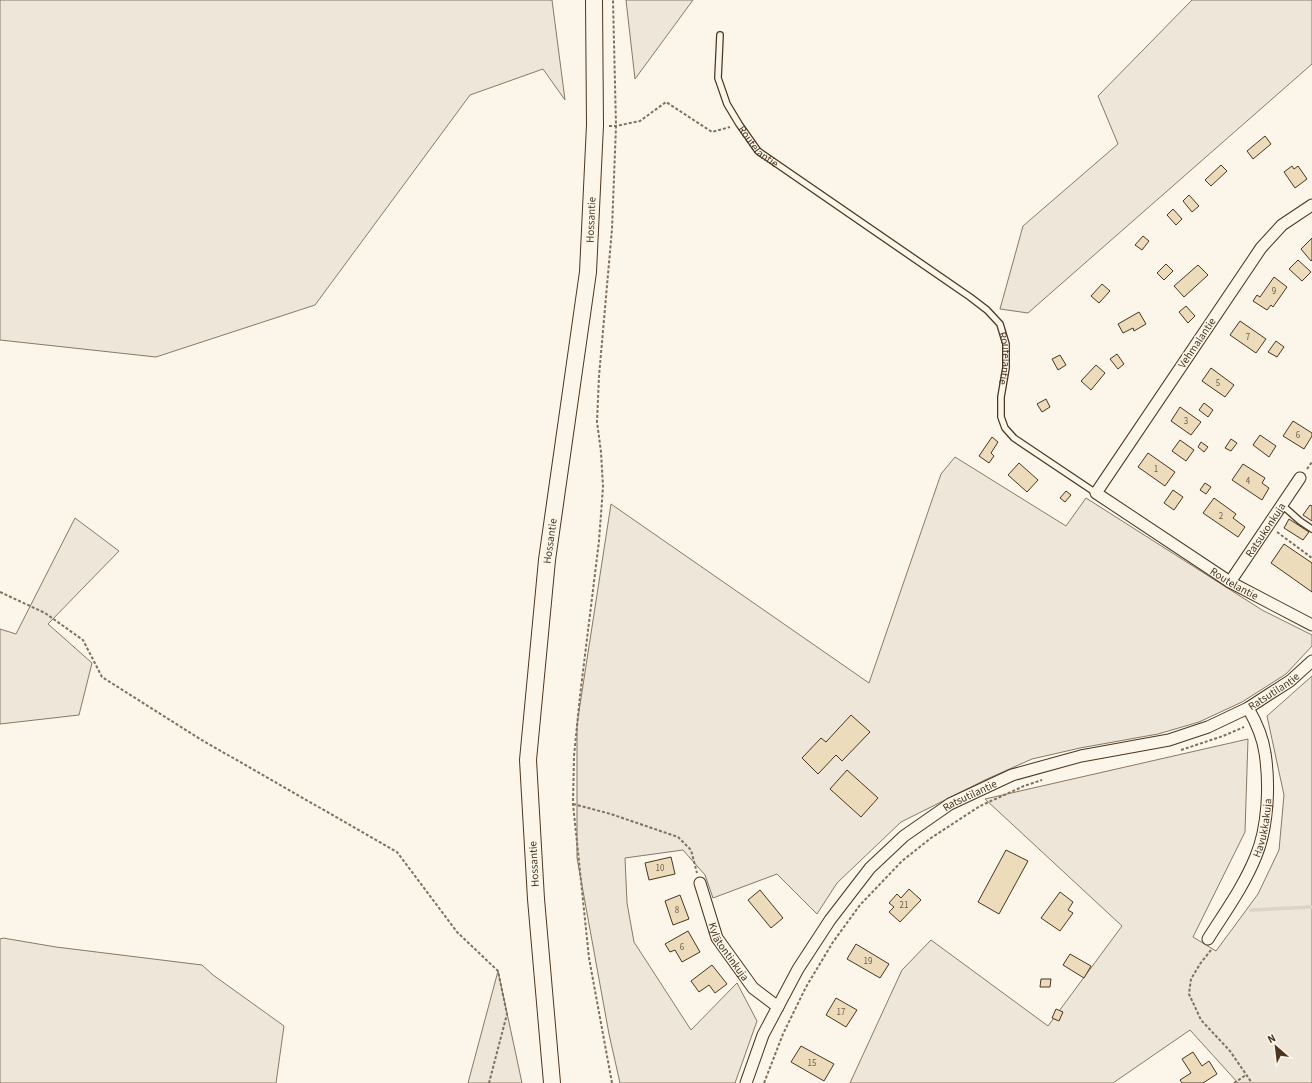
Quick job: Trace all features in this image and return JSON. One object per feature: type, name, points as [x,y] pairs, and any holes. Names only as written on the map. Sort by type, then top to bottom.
[{"type":"main road","name":"Hossantie","points":[[552,1083],[536,899],[528,760],[547,560],[588,272],[595,125],[594,0]]},
{"type":"street","name":"Vehmalantie","points":[[1096,493],[1261,248],[1282,225],[1312,205]]},
{"type":"street","name":"Ratsukonkuja","points":[[1230,582],[1300,478]]},
{"type":"street","name":"Routelantie","points":[[1096,493],[1230,582],[1312,625]]},
{"type":"street","name":"Ratsutilantie","points":[[746,1083],[763,1035],[798,969],[830,920],[870,868],[904,836],[950,804],[1012,775],[1081,756],[1169,740],[1208,726],[1248,708],[1290,681],[1312,661]]},
{"type":"street","name":"Havukkakuja","points":[[1208,939],[1239,891],[1246,877],[1256,856],[1265,821],[1268,782],[1265,752],[1256,721],[1248,708]]},
{"type":"street","name":"Kylätontinkuja","points":[[700,883],[717,938],[753,988],[778,1007]]},
{"type":"lane","name":"Routelantie","points":[[720,35],[718,78],[727,104],[758,151],[987,310],[1000,324],[1006,344],[1006,368],[1001,397],[1001,417],[1005,428],[1014,438],[1096,493]]},
{"type":"lane","points":[[1282,505],[1300,521],[1312,529]]},
{"type":"path","points":[[612,1083],[589,958],[574,804],[574,756],[600,533],[603,487],[601,452],[597,422],[599,376],[612,228],[616,126],[614,0]]},
{"type":"path","points":[[595,125],[616,126],[640,121],[666,102],[712,132],[739,124]]},
{"type":"path","points":[[1268,526],[1312,558]]},
{"type":"path","points":[[0,592],[45,613],[83,640],[102,677],[200,740],[397,852],[457,932],[498,971],[508,1014],[488,1083]]},
{"type":"path","points":[[1181,750],[1223,736],[1256,721]]},
{"type":"path","points":[[764,1083],[783,1034],[806,987],[833,942],[860,906],[902,861],[931,838],[980,806],[1024,786],[1046,779]]},
{"type":"path","points":[[574,804],[611,814],[678,837],[691,850],[700,883]]},
{"type":"path","points":[[1207,956],[1191,979],[1189,994],[1201,1020],[1230,1052],[1252,1083]]},
{"type":"path","points":[[1234,1083],[1246,1076]]},
{"type":"shaded area","points":[[0,0],[552,0],[565,100],[543,69],[470,95],[315,305],[156,357],[0,340]]},
{"type":"shaded area","points":[[626,0],[693,0],[635,79]]},
{"type":"shaded area","points":[[1192,0],[1312,0],[1312,64],[1028,313],[1000,309],[1023,226],[1118,144],[1098,96]]},
{"type":"shaded area","points":[[955,457],[1066,526],[1086,498],[1262,610],[1312,635],[1312,646],[1286,674],[1242,702],[1199,722],[1158,734],[1080,748],[1032,759],[987,779],[901,822],[837,883],[817,914],[777,874],[713,898],[705,875],[683,850],[625,858],[627,903],[634,942],[691,1030],[737,983],[757,1021],[735,1083],[620,1083],[609,1034],[577,858],[577,724],[611,504],[869,683],[941,474]]},
{"type":"shaded area","points":[[75,518],[119,551],[48,624],[92,663],[79,715],[0,724],[0,629],[16,634]]},
{"type":"shaded area","points":[[1312,676],[1312,1083],[1238,1083],[1190,1030],[1113,1083],[850,1083],[902,970],[931,940],[1048,1026],[1122,926],[985,799],[1248,739],[1245,832],[1193,937],[1216,951],[1258,894],[1279,850],[1284,795],[1267,716]]},
{"type":"shaded area","points":[[3,938],[56,947],[202,965],[213,975],[284,1026],[276,1083],[0,1083],[0,939]]},
{"type":"shaded area","points":[[498,971],[522,1083],[468,1083]]},
{"type":"building","points":[[1265,136],[1271,144],[1253,159],[1247,151]]},
{"type":"building","points":[[1221,165],[1227,171],[1211,186],[1205,180]]},
{"type":"building","points":[[1292,166],[1294,169],[1298,166],[1307,179],[1295,188],[1284,172]]},
{"type":"building","points":[[1189,195],[1199,206],[1192,212],[1183,201]]},
{"type":"building","points":[[1173,209],[1182,219],[1176,225],[1167,215]]},
{"type":"building","points":[[1143,236],[1149,241],[1142,250],[1135,245]]},
{"type":"building","points":[[1312,238],[1312,260],[1311,261],[1301,249]]},
{"type":"building","points":[[1298,260],[1311,272],[1302,281],[1289,269]]},
{"type":"building","points":[[1166,264],[1173,271],[1164,280],[1157,273]]},
{"type":"building","points":[[1198,265],[1208,275],[1184,297],[1174,286]]},
{"type":"building","points":[[1274,277],[1287,287],[1273,307],[1271,305],[1267,310],[1253,301],[1257,295],[1260,297]]},
{"type":"building","points":[[1102,284],[1110,291],[1099,303],[1091,296]]},
{"type":"building","points":[[1186,306],[1195,316],[1188,323],[1179,312]]},
{"type":"building","points":[[1139,312],[1146,324],[1134,331],[1133,328],[1123,333],[1118,324]]},
{"type":"building","points":[[1240,321],[1266,339],[1256,353],[1230,335]]},
{"type":"building","points":[[1276,341],[1284,347],[1277,357],[1268,352]]},
{"type":"building","points":[[1117,354],[1124,364],[1118,369],[1110,359]]},
{"type":"building","points":[[1060,355],[1066,365],[1058,370],[1052,359]]},
{"type":"building","points":[[1096,365],[1105,373],[1091,390],[1081,381]]},
{"type":"building","points":[[1211,368],[1234,385],[1225,397],[1202,381]]},
{"type":"building","points":[[1046,399],[1050,407],[1042,412],[1037,404]]},
{"type":"building","points":[[1204,403],[1213,410],[1208,417],[1199,410]]},
{"type":"building","points":[[1180,407],[1201,422],[1191,435],[1171,421]]},
{"type":"building","points":[[1293,421],[1312,433],[1312,436],[1304,449],[1283,436]]},
{"type":"building","points":[[1260,435],[1276,446],[1269,457],[1253,445]]},
{"type":"building","points":[[992,437],[998,442],[991,453],[994,456],[989,463],[979,456]]},
{"type":"building","points":[[1231,439],[1237,443],[1231,451],[1225,448]]},
{"type":"building","points":[[1180,440],[1194,450],[1186,461],[1172,451]]},
{"type":"building","points":[[1201,442],[1208,447],[1204,452],[1198,447]]},
{"type":"building","points":[[1148,453],[1175,472],[1165,486],[1138,467]]},
{"type":"building","points":[[1019,463],[1038,480],[1027,492],[1008,475]]},
{"type":"building","points":[[1243,464],[1265,478],[1262,483],[1269,488],[1262,500],[1232,480]]},
{"type":"building","points":[[1205,483],[1211,487],[1206,494],[1200,490]]},
{"type":"building","points":[[1173,490],[1183,497],[1174,510],[1164,503]]},
{"type":"building","points":[[1066,491],[1071,495],[1065,502],[1060,498]]},
{"type":"building","points":[[1214,498],[1236,514],[1233,518],[1245,527],[1238,537],[1203,513]]},
{"type":"building","points":[[1310,505],[1312,506],[1312,521],[1303,515]]},
{"type":"building","points":[[1289,519],[1309,532],[1303,540],[1284,528]]},
{"type":"building","points":[[1284,544],[1312,563],[1312,592],[1271,563]]},
{"type":"building","points":[[851,715],[870,732],[842,761],[836,755],[818,774],[802,758],[821,738],[826,742]]},
{"type":"building","points":[[847,770],[878,798],[861,817],[830,789]]},
{"type":"building","points":[[1006,850],[1028,861],[999,914],[978,902]]},
{"type":"building","points":[[671,857],[675,874],[649,880],[645,863]]},
{"type":"building","points":[[909,889],[921,900],[900,922],[889,912],[894,907],[889,903],[897,894],[901,898]]},
{"type":"building","points":[[760,890],[783,918],[771,928],[748,900]]},
{"type":"building","points":[[1060,892],[1073,902],[1068,910],[1073,913],[1060,931],[1041,918]]},
{"type":"building","points":[[680,895],[689,919],[673,925],[665,901]]},
{"type":"building","points":[[688,931],[700,952],[682,962],[675,950],[670,952],[665,944]]},
{"type":"building","points":[[856,944],[889,964],[880,978],[847,959]]},
{"type":"building","points":[[1070,954],[1091,966],[1084,978],[1063,965]]},
{"type":"building","points":[[712,965],[727,984],[715,993],[709,985],[699,992],[691,981]]},
{"type":"building","points":[[1041,979],[1051,979],[1050,987],[1040,987]]},
{"type":"building","points":[[836,998],[857,1010],[846,1027],[826,1015]]},
{"type":"building","points":[[1056,1009],[1063,1012],[1059,1021],[1052,1018]]},
{"type":"building","points":[[801,1046],[834,1064],[824,1081],[791,1062]]},
{"type":"building","points":[[1193,1052],[1202,1066],[1209,1061],[1217,1074],[1203,1083],[1182,1083],[1180,1080],[1191,1073],[1182,1059]]},
{"type":"waterway","points":[[1251,910],[1312,907]]}]
